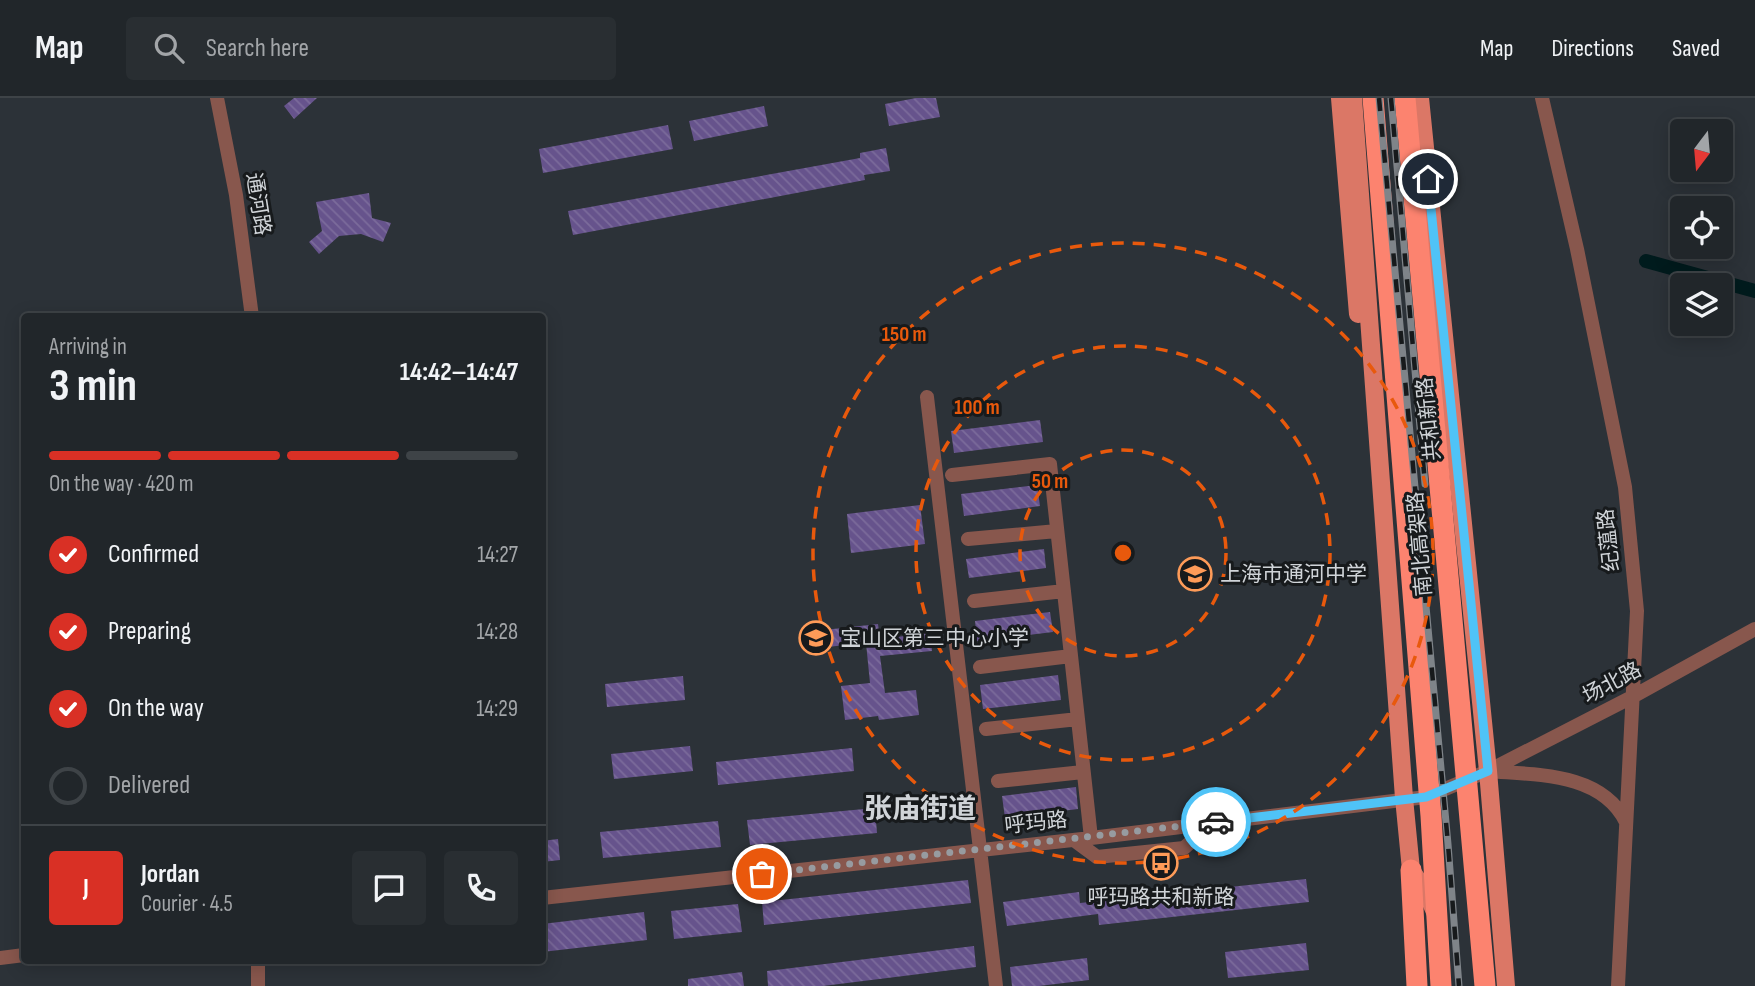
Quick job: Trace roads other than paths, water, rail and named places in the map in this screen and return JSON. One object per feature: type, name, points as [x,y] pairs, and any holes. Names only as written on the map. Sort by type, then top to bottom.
[{"type":"highway","name":"南北高架路","points":[[1373,98],[1430,802],[1441,986]]},
{"type":"highway","name":"南北高架路","points":[[1405,98],[1485,986]]},
{"type":"highway","points":[[1411,870],[1417,986]]},
{"type":"main road","points":[[1340,98],[1371,486],[1384,520]]},
{"type":"main road","points":[[1353,98],[1411,870],[1428,896],[1442,928],[1451,986]]},
{"type":"main road","name":"共和新路","points":[[1420,98],[1488,771],[1506,986]]},
{"type":"main road","points":[[1432,98],[1466,463],[1462,515]]},
{"type":"street","name":"通河路","points":[[217,98],[236,195],[251,313]]},
{"type":"street","name":"纪蕰路","points":[[1542,98],[1577,249],[1625,487],[1637,611],[1618,986]]},
{"type":"street","points":[[927,397],[996,986]]},
{"type":"street","points":[[952,475],[1050,464],[1091,838]]},
{"type":"street","points":[[968,539],[1057,531]]},
{"type":"street","points":[[974,601],[1064,591]]},
{"type":"street","name":"场北路","points":[[1488,771],[1632,697],[1755,629]]},
{"type":"street","points":[[981,667],[1071,656]]},
{"type":"street","points":[[986,729],[1078,719]]},
{"type":"street","points":[[1488,771],[1543,775],[1594,789],[1619,808],[1626,823]]},
{"type":"street","name":"呼玛路","points":[[546,898],[1091,838],[1426,797],[1488,771]]},
{"type":"street","points":[[998,781],[1083,772]]},
{"type":"street","points":[[1074,839],[1097,857],[1184,848],[1213,822]]},
{"type":"street","points":[[0,958],[21,955]]},
{"type":"street","points":[[258,964],[258,986]]},
{"type":"waterway","points":[[1646,261],[1755,291]]},
{"type":"railway","points":[[1379,98],[1459,986]]},
{"type":"railway","points":[[1391,98],[1425,484]]},
{"type":"place","name":"上海市通河中学","points":[[1195,574]]},
{"type":"place","name":"宝山区第三中心小学","points":[[816,638]]},
{"type":"place","name":"呼玛路共和新路","points":[[1161,863]]},
{"type":"district","name":"张庙街道","points":[[920,809]]}]
